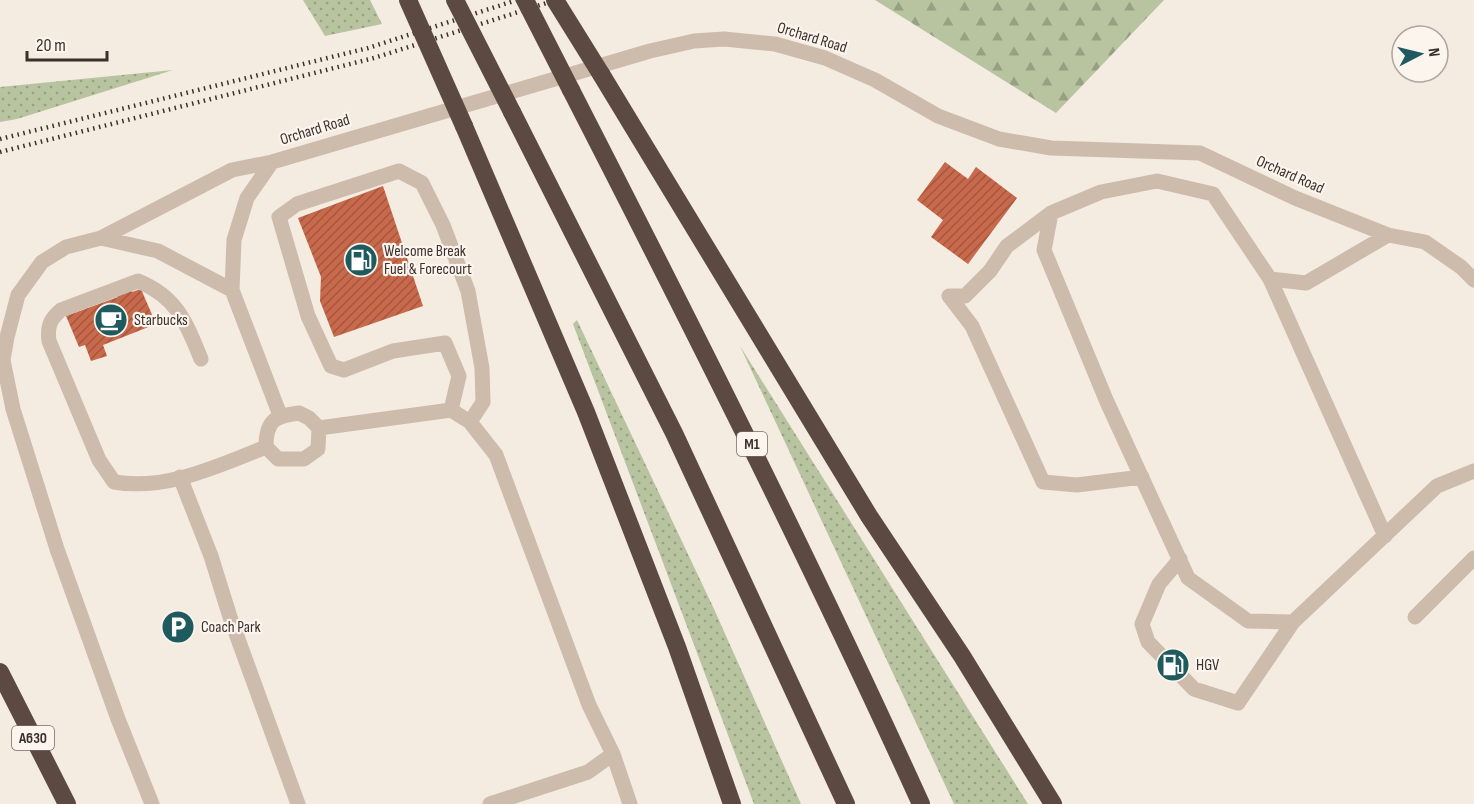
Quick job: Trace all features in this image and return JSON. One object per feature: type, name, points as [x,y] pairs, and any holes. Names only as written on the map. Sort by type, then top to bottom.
[{"type":"highway","points":[[408,0],[586,412],[677,647],[732,804]]},
{"type":"highway","points":[[455,0],[674,433],[846,804]]},
{"type":"highway","name":"M1","points":[[525,0],[730,400],[848,642],[921,804]]},
{"type":"highway","points":[[555,0],[869,516],[962,656],[1053,804]]},
{"type":"highway","name":"A630","points":[[0,672],[67,804]]},
{"type":"lane","name":"Orchard Road","points":[[280,415],[232,290],[234,240],[247,198],[272,162],[650,51],[694,41],[724,39],[775,44],[825,58],[875,81],[938,116],[999,139],[1051,148],[1200,153],[1295,198],[1388,235],[1425,242],[1461,267],[1474,280]]},
{"type":"lane","points":[[152,804],[57,549],[13,409],[3,360],[18,295],[42,262],[66,247],[101,238],[232,170],[272,162]]},
{"type":"lane","points":[[451,410],[459,376],[445,343],[393,351],[344,370],[331,366],[308,315],[279,217],[297,204],[399,171],[422,183],[443,225],[468,291],[482,368],[483,402],[470,422]]},
{"type":"lane","points":[[1142,477],[1077,485],[1044,482],[972,326],[949,296],[965,296],[990,271],[1007,246],[1051,213],[1101,192],[1157,181],[1213,194],[1270,279],[1385,536]]},
{"type":"lane","points":[[1051,213],[1044,250],[1064,304],[1188,578],[1248,621],[1293,622]]},
{"type":"lane","points":[[1270,279],[1306,283],[1388,235]]},
{"type":"lane","points":[[101,238],[158,251],[232,290]]},
{"type":"lane","points":[[201,359],[186,320],[156,288],[138,281],[61,310],[52,318],[48,330],[49,341],[72,391],[99,460],[114,482],[138,486],[180,477],[204,471],[266,447]]},
{"type":"lane","points":[[319,428],[451,410],[470,422],[496,455],[589,705],[613,754],[630,804]]},
{"type":"lane","points":[[299,413],[309,418],[319,428],[318,448],[304,459],[278,459],[266,447],[271,423],[280,415],[299,413]]},
{"type":"lane","points":[[1180,559],[1159,584],[1142,624],[1148,642],[1194,689],[1238,704],[1293,622],[1437,486],[1474,471]]},
{"type":"lane","points":[[180,477],[211,556],[272,738],[298,804]]},
{"type":"lane","points":[[1415,617],[1474,558]]},
{"type":"lane","points":[[490,804],[588,772],[613,754]]},
{"type":"green space","points":[[303,0],[370,0],[382,24],[325,36]]},
{"type":"green space","points":[[875,0],[1164,0],[1056,113]]},
{"type":"green space","points":[[173,70],[17,119],[0,122],[0,87]]},
{"type":"green space","points":[[577,320],[714,609],[801,804],[754,804],[573,324]]},
{"type":"green space","points":[[740,346],[1028,804],[954,804]]},
{"type":"building","points":[[945,162],[968,179],[976,167],[1017,198],[968,264],[931,237],[943,220],[917,200]]},
{"type":"building","name":"Welcome Break Fuel & Forecourt","points":[[383,186],[423,306],[334,337],[320,301],[321,277],[298,218]]},
{"type":"building","name":"Starbucks","points":[[126,281],[132,292],[141,289],[156,324],[103,345],[107,356],[91,361],[85,345],[79,347],[66,316],[118,297],[113,286]]},
{"type":"railway","points":[[0,139],[368,48],[517,0]]},
{"type":"railway","points":[[0,152],[374,58],[556,0]]},
{"type":"place","name":"Welcome Break Fuel & Forecourt","points":[[361,260]]},
{"type":"place","name":"Starbucks","points":[[111,320]]},
{"type":"place","name":"Coach Park","points":[[178,627]]},
{"type":"place","name":"HGV","points":[[1173,665]]}]
